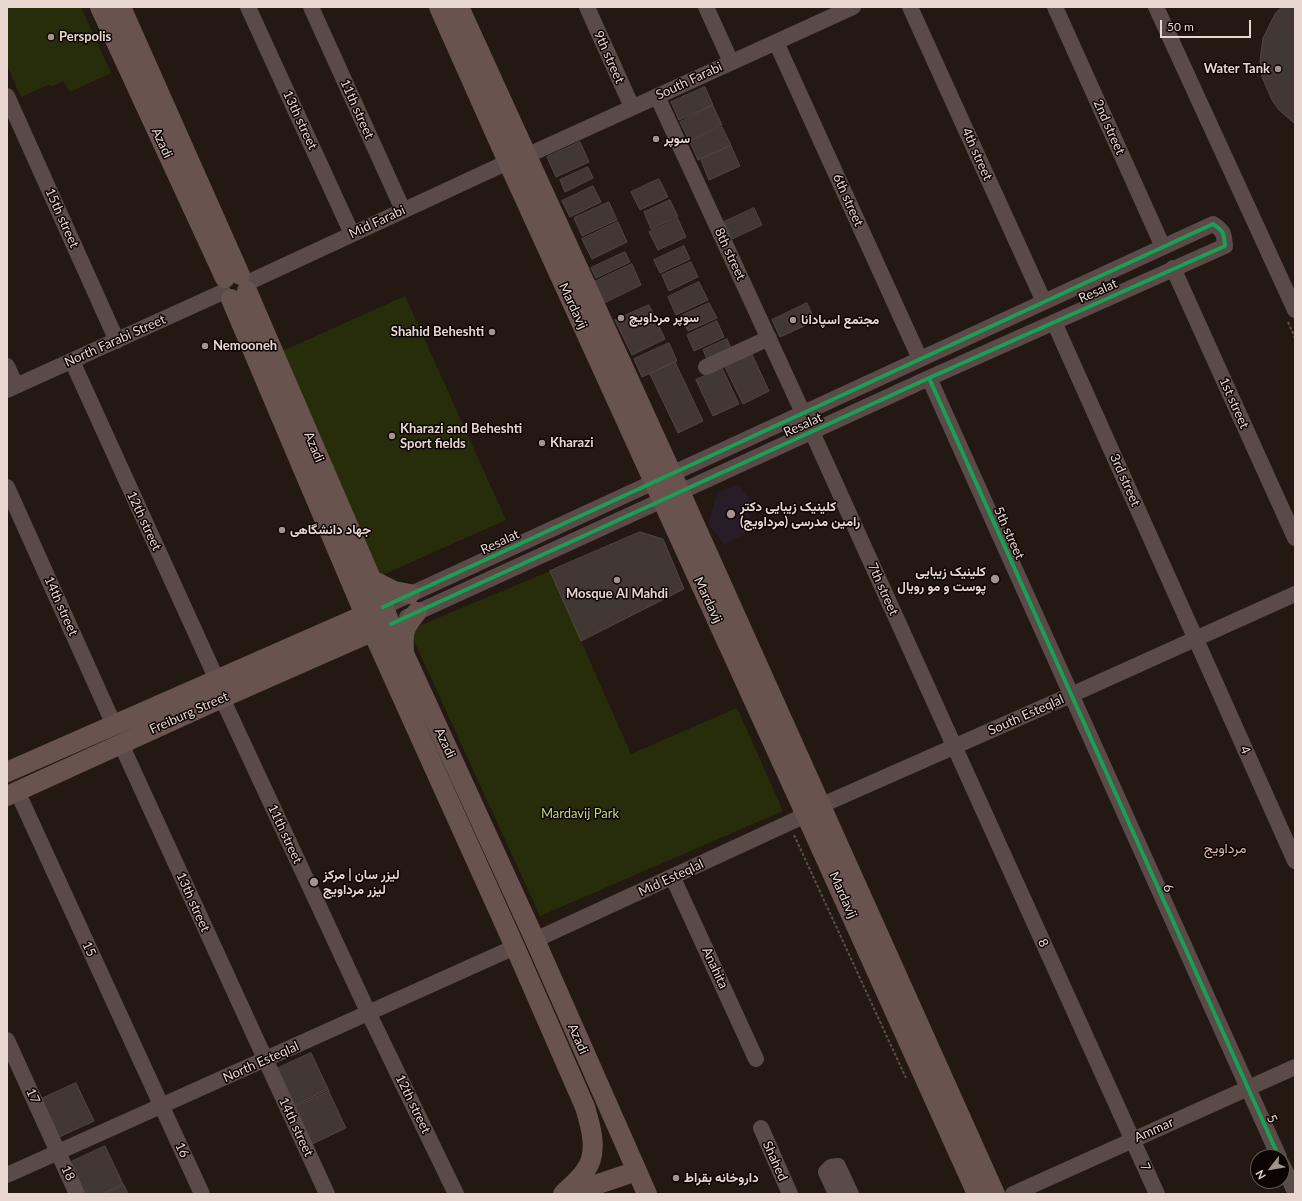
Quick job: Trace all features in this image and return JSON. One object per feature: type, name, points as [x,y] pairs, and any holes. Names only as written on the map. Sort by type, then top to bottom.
[{"type":"main road","name":"Azadi","points":[[100,7],[236,286],[372,580],[535,940],[647,1194]]},
{"type":"main road","name":"Azadi","points":[[120,7],[236,286],[369,624],[515,947],[585,1107],[592,1130],[592,1154],[586,1171],[563,1194]]},
{"type":"main road","name":"Mardavij","points":[[439,7],[517,159],[671,473],[671,495],[806,815],[977,1194]]},
{"type":"main road","name":"Mardavij","points":[[458,7],[517,159],[654,482],[671,495]]},
{"type":"main road","points":[[372,580],[413,603],[408,624],[403,633],[404,653]]},
{"type":"main road","points":[[329,631],[356,592]]},
{"type":"main road","points":[[369,624],[387,615]]},
{"type":"main road","name":"Freiburg Street","points":[[12,794],[121,744],[329,631],[369,624]]},
{"type":"main road","name":"Freiburg Street","points":[[8,770],[114,725],[220,689],[349,642],[369,624]]},
{"type":"main road","points":[[349,642],[360,644],[373,650],[387,664]]},
{"type":"main road","points":[[59,749],[67,768]]},
{"type":"main road","name":"Mardavij","points":[[806,815],[995,1194]]},
{"type":"main road","points":[[568,1194],[637,1171]]},
{"type":"street","name":"13th street","points":[[248,7],[352,234]]},
{"type":"street","name":"11th street","points":[[311,7],[403,210]]},
{"type":"street","name":"9th street","points":[[587,7],[632,107]]},
{"type":"street","points":[[706,7],[730,62]]},
{"type":"street","name":"South Farabi","points":[[517,159],[776,42],[827,12],[853,7]]},
{"type":"street","name":"4th street","points":[[910,7],[1044,302]]},
{"type":"street","name":"2nd street","points":[[1055,7],[1163,247]]},
{"type":"street","points":[[1156,7],[1295,310]]},
{"type":"street","name":"6th street","points":[[776,42],[920,359]]},
{"type":"street","name":"15th street","points":[[7,96],[117,341]]},
{"type":"street","name":"8th street","points":[[657,96],[803,413]]},
{"type":"street","name":"Mid Farabi","points":[[236,286],[517,159]]},
{"type":"street","name":"Resalat","points":[[387,615],[671,473],[1213,224],[1221,229],[1224,236],[1225,246],[1172,268],[671,495],[413,603]]},
{"type":"street","name":"1st street","points":[[1172,268],[1295,538]]},
{"type":"street","name":"North Farabi Street","points":[[12,388],[236,286]]},
{"type":"street","name":"3rd street","points":[[1054,322],[1195,638]]},
{"type":"street","points":[[706,367],[769,338]]},
{"type":"street","name":"12th street","points":[[72,361],[220,689]]},
{"type":"street","points":[[7,366],[12,388]]},
{"type":"street","name":"5th street","points":[[928,378],[1071,695]]},
{"type":"street","name":"7th street","points":[[812,432],[954,746]]},
{"type":"street","name":"14th street","points":[[7,487],[114,725]]},
{"type":"street","name":"South Esteqlal","points":[[806,815],[954,746],[1295,594]]},
{"type":"street","name":"4","points":[[1195,638],[1295,861]]},
{"type":"street","name":"11th street","points":[[220,689],[369,1014]]},
{"type":"street","name":"6","points":[[1071,695],[1247,1089]]},
{"type":"street","name":"13th street","points":[[121,744],[265,1060]]},
{"type":"street","name":"8","points":[[954,746],[1133,1140]]},
{"type":"street","name":"15","points":[[12,794],[162,1106]]},
{"type":"street","name":"Mid Esteqlal","points":[[535,940],[673,878],[806,815]]},
{"type":"street","name":"Anahita","points":[[673,878],[756,1059]]},
{"type":"street","name":"North Esteqlal","points":[[7,1175],[369,1014],[515,947]]},
{"type":"street","name":"12th street","points":[[369,1014],[456,1194]]},
{"type":"street","name":"17","points":[[7,1040],[58,1152]]},
{"type":"street","name":"14th street","points":[[265,1060],[327,1194]]},
{"type":"street","name":"Ammar","points":[[1013,1194],[1295,1067]]},
{"type":"street","name":"5","points":[[1247,1089],[1275,1149]]},
{"type":"street","name":"16","points":[[162,1106],[202,1194]]},
{"type":"street","name":"Shahed","points":[[761,1128],[790,1194]]},
{"type":"street","name":"7","points":[[1133,1140],[1157,1194]]},
{"type":"street","name":"18","points":[[58,1152],[77,1194]]},
{"type":"street","points":[[836,1194],[826,1172],[831,1167],[838,1166],[851,1194]]},
{"type":"street","points":[[1290,1181],[1295,1192]]},
{"type":"path","points":[[806,815],[907,1080]]},
{"type":"shaded area","name":"کلینیک زیبایی دکتر رامین مدرسی (مرداویج)","points":[[738,484],[753,503],[745,534],[724,544],[708,524],[717,493]]},
{"type":"green space","name":"Perspolis","points":[[81,7],[111,73],[70,92],[63,81],[53,86],[48,85],[21,97],[7,66],[7,8]]},
{"type":"green space","name":"Kharazi and Beheshti Sport fields","points":[[405,296],[506,520],[378,577],[278,353]]},
{"type":"green space","name":"Mardavij Park","points":[[550,571],[631,754],[737,708],[783,811],[540,916],[409,630]]},
{"type":"building","name":"Water Tank","points":[[1282,7],[1295,7],[1295,124],[1279,110],[1272,100],[1262,77],[1260,61],[1263,38],[1275,14]]},
{"type":"building","points":[[705,87],[713,105],[679,120],[671,102]]},
{"type":"building","points":[[713,106],[722,125],[689,141],[680,122]]},
{"type":"building","points":[[722,127],[731,145],[698,160],[690,142]]},
{"type":"building","points":[[580,142],[589,162],[556,177],[547,157]]},
{"type":"building","points":[[731,146],[740,166],[709,180],[701,160]]},
{"type":"building","points":[[588,167],[593,178],[565,192],[560,180]]},
{"type":"building","points":[[659,179],[668,197],[640,210],[631,192]]},
{"type":"building","points":[[593,186],[601,202],[570,217],[562,201]]},
{"type":"building","points":[[670,200],[678,217],[651,229],[644,212]]},
{"type":"building","points":[[609,202],[617,220],[582,236],[574,218]]},
{"type":"building","points":[[754,208],[762,225],[732,239],[724,222]]},
{"type":"building","points":[[678,219],[686,237],[658,250],[649,232]]},
{"type":"building","points":[[618,222],[627,242],[592,259],[582,239]]},
{"type":"building","points":[[684,246],[690,259],[660,273],[654,260]]},
{"type":"building","points":[[625,252],[630,262],[596,278],[591,268]]},
{"type":"building","points":[[691,262],[698,277],[669,291],[662,275]]},
{"type":"building","points":[[632,264],[641,285],[604,303],[594,282]]},
{"type":"building","points":[[699,282],[708,300],[676,315],[668,297]]},
{"type":"building","points":[[709,303],[717,318],[688,331],[681,316]]},
{"type":"building","name":"مجتمع اسپادانا","points":[[807,303],[815,321],[780,337],[772,320]]},
{"type":"building","points":[[649,305],[665,339],[632,355],[615,320]]},
{"type":"building","points":[[717,321],[724,337],[694,351],[687,335]]},
{"type":"building","points":[[727,339],[733,353],[709,364],[703,350]]},
{"type":"building","points":[[669,343],[677,361],[642,377],[634,359]]},
{"type":"building","points":[[750,350],[769,391],[743,404],[723,363]]},
{"type":"building","points":[[675,362],[703,421],[678,433],[650,374]]},
{"type":"building","points":[[722,368],[739,404],[713,416],[696,380]]},
{"type":"building","name":"Mosque Al Mahdi","points":[[640,532],[663,539],[684,589],[581,641],[550,571]]},
{"type":"building","points":[[311,1053],[329,1091],[292,1108],[274,1070]]},
{"type":"building","points":[[76,1083],[94,1121],[57,1138],[39,1100]]},
{"type":"building","points":[[328,1090],[346,1128],[310,1145],[292,1107]]},
{"type":"building","points":[[105,1146],[123,1184],[102,1194],[83,1194],[69,1163]]},
{"type":"building","points":[[124,1185],[128,1194],[105,1194]]},
{"type":"cycle path","points":[[383,607],[1213,224],[1223,233],[1225,246],[929,378],[391,624]]},
{"type":"cycle path","points":[[929,378],[1275,1149]]},
{"type":"place","name":"Perspolis","points":[[51,37]]},
{"type":"place","name":"Water Tank","points":[[1278,69]]},
{"type":"place","name":"سوپر","points":[[656,139]]},
{"type":"place","name":"سوپر مرداویچ","points":[[621,318]]},
{"type":"place","name":"مجتمع اسپادانا","points":[[793,320]]},
{"type":"place","name":"Shahid Beheshti","points":[[492,332]]},
{"type":"place","name":"Nemooneh","points":[[205,346]]},
{"type":"place","name":"Kharazi and Beheshti Sport fields","points":[[392,436]]},
{"type":"place","name":"Kharazi","points":[[542,443]]},
{"type":"place","name":"کلینیک زیبایی دکتر رامین مدرسی (مرداویج)","points":[[731,514]]},
{"type":"place","name":"جهاد دانشگاهی","points":[[282,530]]},
{"type":"place","name":"کلینیک زیبایی پوست و مو رویال","points":[[995,579]]},
{"type":"place","name":"Mosque Al Mahdi","points":[[617,580]]},
{"type":"place","name":"لیزر سان | مرکز لیزر مرداویج","points":[[314,882]]},
{"type":"place","name":"داروخانه بقراط","points":[[676,1178]]},
{"type":"district","name":"مرداویج","points":[[1225,848]]}]
